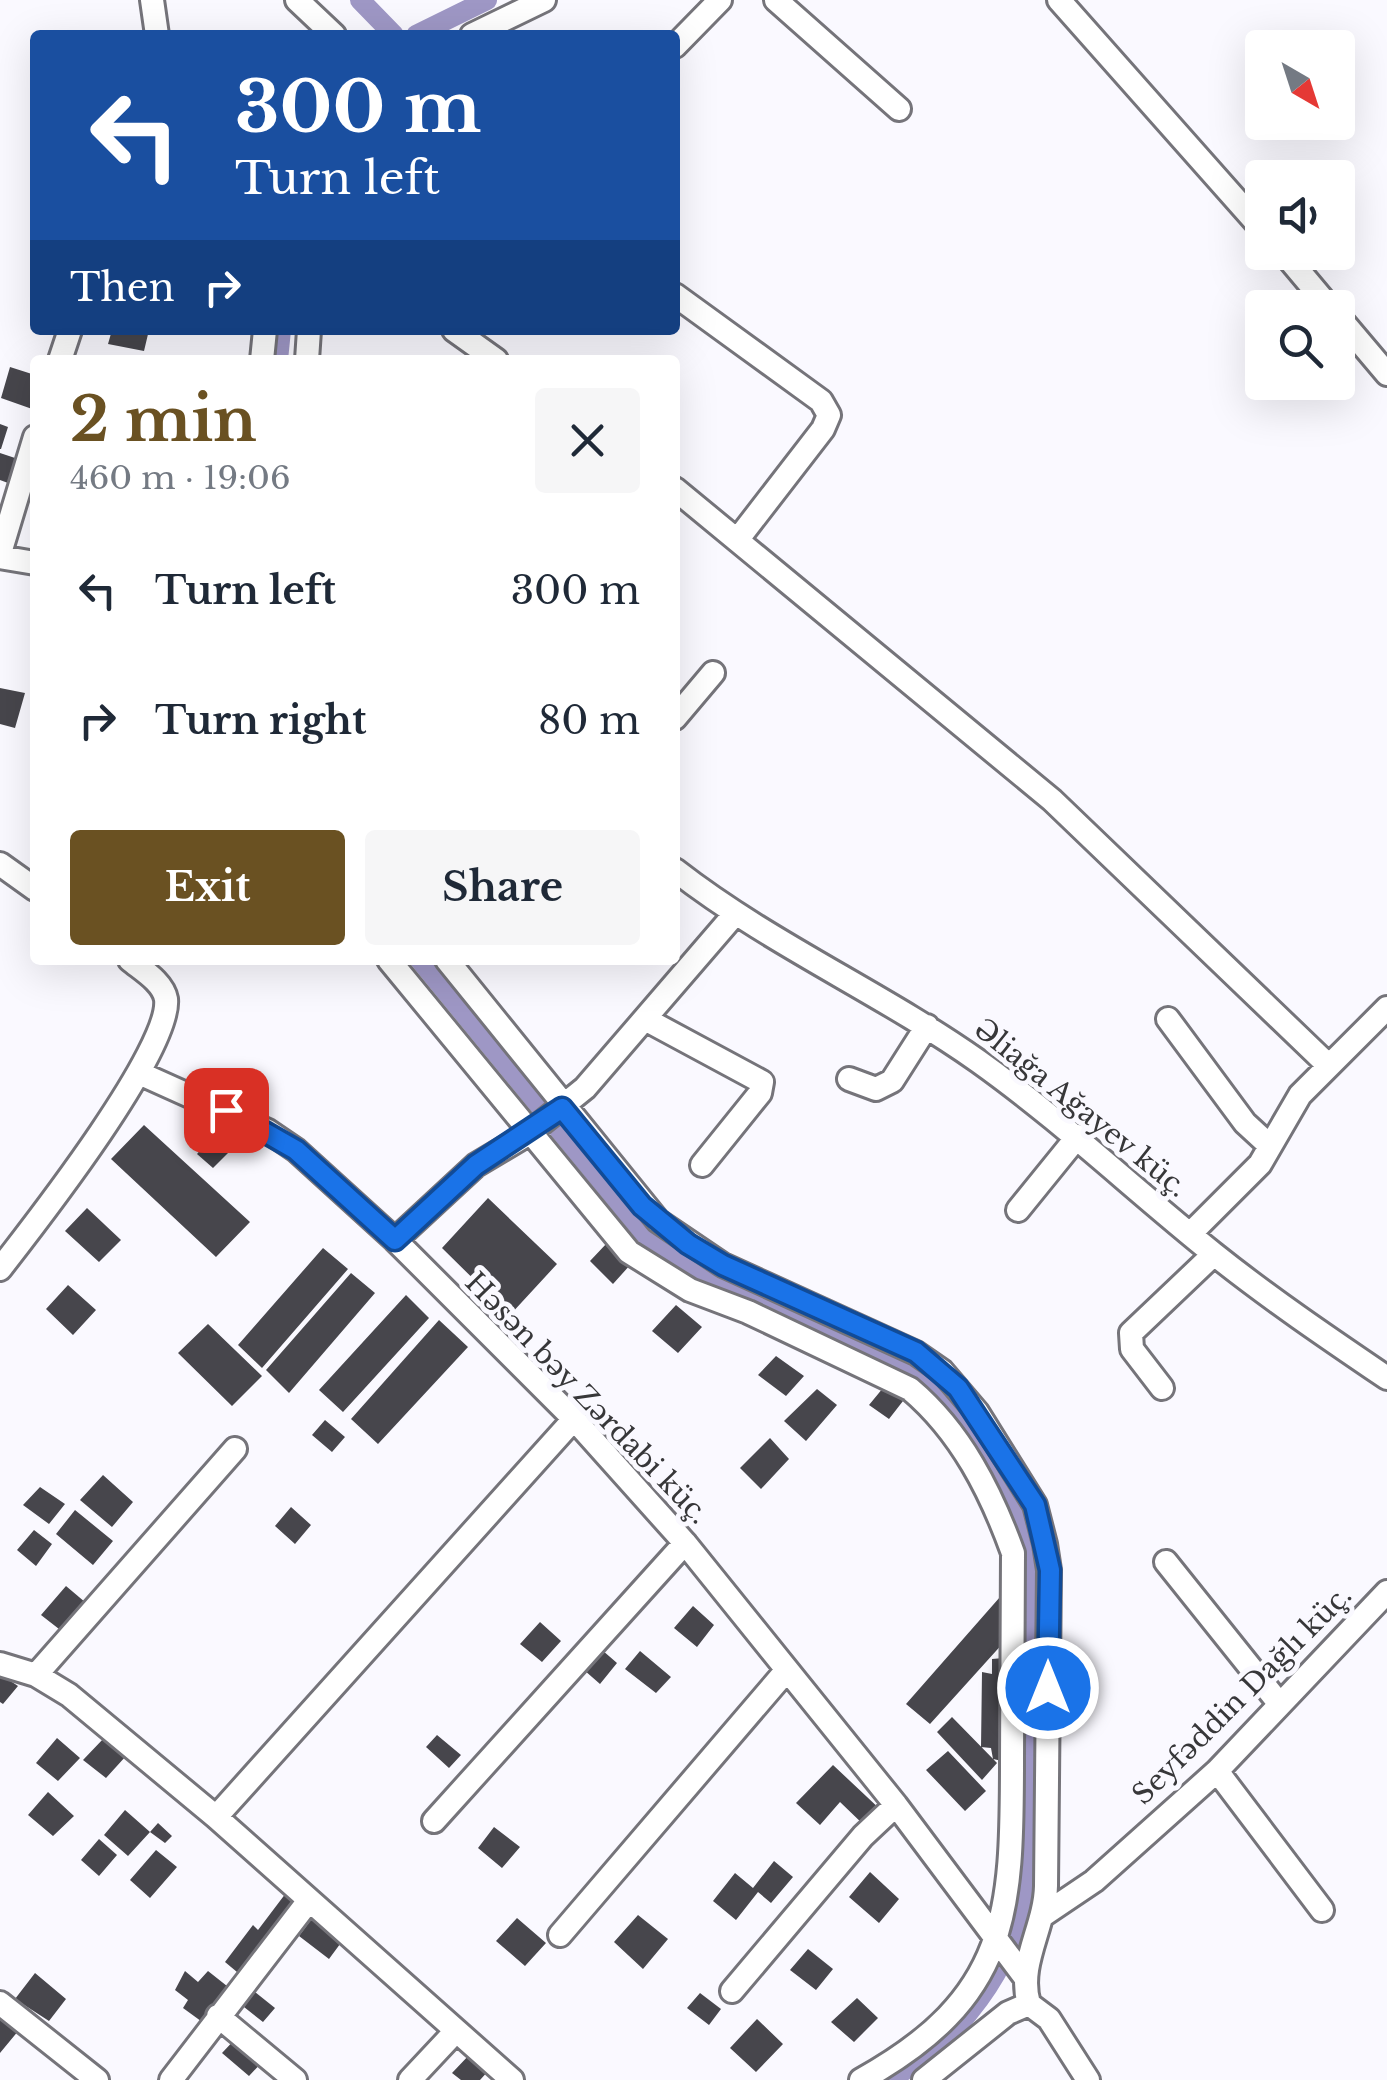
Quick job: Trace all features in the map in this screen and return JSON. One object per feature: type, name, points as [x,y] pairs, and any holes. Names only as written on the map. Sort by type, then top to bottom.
[{"type":"street","points":[[152,0],[157,30]]},
{"type":"street","points":[[297,0],[329,30]]},
{"type":"street","points":[[482,30],[544,0]]},
{"type":"street","points":[[680,41],[720,0]]},
{"type":"street","points":[[776,0],[899,108]]},
{"type":"street","points":[[1059,0],[1245,209]]},
{"type":"street","points":[[1298,270],[1315,290]]},
{"type":"street","points":[[680,299],[821,400],[829,414],[824,429],[738,539]]},
{"type":"street","points":[[461,335],[489,355]]},
{"type":"street","points":[[1355,336],[1387,374]]},
{"type":"street","points":[[30,449],[6,509],[0,555],[30,562]]},
{"type":"street","points":[[680,493],[1052,800],[1329,1066]]},
{"type":"street","points":[[680,712],[713,672]]},
{"type":"street","points":[[0,864],[30,886]]},
{"type":"street","name":"Əliağa Ağayev küç.","points":[[680,874],[734,915],[927,1026],[1078,1136],[1214,1254],[1387,1378]]},
{"type":"street","points":[[395,1240],[476,1165],[562,1108],[734,915]]},
{"type":"street","points":[[0,1269],[74,1174],[139,1073],[166,1010],[166,995],[135,965]]},
{"type":"street","points":[[393,965],[528,1134],[640,1260],[690,1290],[748,1312],[910,1389],[932,1408],[984,1482],[1013,1553],[1009,1894],[995,1940],[962,2002],[900,2055],[861,2080]]},
{"type":"street","points":[[451,965],[642,1206],[688,1244],[723,1265],[916,1352],[942,1371],[977,1412],[1035,1505],[1050,1570],[1045,1914],[1024,1976],[1029,2004],[1049,2020],[1088,2080]]},
{"type":"street","points":[[1190,1234],[1242,1185],[1270,1146],[1283,1118],[1387,1008]]},
{"type":"street","points":[[645,1018],[762,1082],[760,1092],[702,1164]]},
{"type":"street","points":[[1168,1019],[1245,1123],[1270,1146]]},
{"type":"street","points":[[849,1079],[876,1089],[892,1081],[927,1026]]},
{"type":"street","name":"Həsən bəy Zərdabi küç.","points":[[139,1073],[268,1130],[296,1150],[395,1240],[574,1419],[685,1542],[896,1806],[1024,1976]]},
{"type":"street","points":[[1018,1210],[1078,1136]]},
{"type":"street","points":[[1162,1388],[1132,1349],[1132,1332],[1214,1254]]},
{"type":"street","points":[[216,1817],[574,1419]]},
{"type":"street","points":[[36,1675],[235,1449]]},
{"type":"street","points":[[434,1821],[685,1542]]},
{"type":"street","points":[[1166,1562],[1278,1702]]},
{"type":"street","name":"Seyfəddin Dağlı küç.","points":[[1045,1914],[1094,1880],[1217,1771],[1278,1702],[1387,1592]]},
{"type":"street","points":[[0,1664],[36,1675],[69,1695],[216,1817],[308,1903],[512,2080]]},
{"type":"street","points":[[560,1935],[786,1671]]},
{"type":"street","points":[[1217,1771],[1322,1910]]},
{"type":"street","points":[[732,1991],[864,1836],[896,1806]]},
{"type":"street","points":[[171,2080],[308,1903]]},
{"type":"street","points":[[0,2003],[97,2080]]},
{"type":"street","points":[[924,2080],[1008,2014],[1029,2004]]},
{"type":"street","points":[[218,2016],[296,2080]]},
{"type":"street","points":[[410,2080],[455,2032]]},
{"type":"building","points":[[111,335],[148,335],[144,351],[108,344]]},
{"type":"building","points":[[10,367],[30,373],[30,408],[1,398]]},
{"type":"building","points":[[0,424],[8,427],[1,449],[0,449]]},
{"type":"building","points":[[0,453],[24,461],[16,486],[0,480]]},
{"type":"building","points":[[0,688],[25,693],[15,728],[0,724]]},
{"type":"building","points":[[144,1125],[250,1222],[216,1257],[111,1159]]},
{"type":"building","points":[[212,1137],[229,1152],[213,1168],[197,1154]]},
{"type":"building","points":[[488,1198],[557,1264],[510,1315],[442,1248]]},
{"type":"building","points":[[87,1208],[121,1240],[99,1262],[65,1231]]},
{"type":"building","points":[[607,1243],[631,1264],[613,1284],[590,1261]]},
{"type":"building","points":[[323,1248],[348,1269],[262,1368],[238,1345]]},
{"type":"building","points":[[351,1273],[375,1293],[289,1393],[266,1370]]},
{"type":"building","points":[[68,1285],[96,1310],[73,1335],[46,1309]]},
{"type":"building","points":[[406,1295],[429,1318],[343,1412],[319,1390]]},
{"type":"building","points":[[676,1305],[702,1327],[678,1353],[652,1331]]},
{"type":"building","points":[[439,1320],[468,1347],[378,1444],[351,1419]]},
{"type":"building","points":[[208,1324],[262,1376],[232,1406],[178,1353]]},
{"type":"building","points":[[776,1356],[804,1376],[786,1396],[758,1375]]},
{"type":"building","points":[[883,1388],[903,1401],[889,1419],[869,1405]]},
{"type":"building","points":[[817,1389],[837,1405],[806,1441],[784,1421]]},
{"type":"building","points":[[325,1420],[345,1437],[332,1452],[312,1435]]},
{"type":"building","points":[[770,1438],[789,1459],[761,1489],[740,1468]]},
{"type":"building","points":[[103,1475],[133,1502],[112,1527],[80,1500]]},
{"type":"building","points":[[40,1487],[65,1504],[49,1524],[23,1505]]},
{"type":"building","points":[[291,1507],[311,1525],[295,1544],[275,1526]]},
{"type":"building","points":[[75,1510],[113,1541],[93,1565],[56,1534]]},
{"type":"building","points":[[34,1530],[52,1544],[36,1566],[17,1550]]},
{"type":"building","points":[[66,1586],[92,1608],[68,1636],[41,1615]]},
{"type":"building","points":[[1000,1597],[1005,1641],[930,1724],[906,1704]]},
{"type":"building","points":[[693,1606],[714,1625],[697,1647],[674,1628]]},
{"type":"building","points":[[540,1622],[561,1641],[542,1662],[520,1644]]},
{"type":"building","points":[[602,1650],[617,1663],[600,1684],[584,1670]]},
{"type":"building","points":[[640,1651],[671,1677],[656,1693],[625,1669]]},
{"type":"building","points":[[1004,1658],[1007,1762],[993,1759],[991,1748],[981,1747],[982,1672],[992,1674],[992,1659]]},
{"type":"building","points":[[0,1674],[18,1686],[3,1704],[0,1702]]},
{"type":"building","points":[[952,1717],[997,1763],[982,1780],[937,1732]]},
{"type":"building","points":[[437,1735],[461,1755],[449,1768],[426,1747]]},
{"type":"building","points":[[57,1738],[80,1758],[58,1781],[36,1763]]},
{"type":"building","points":[[104,1738],[126,1756],[106,1778],[83,1760]]},
{"type":"building","points":[[948,1751],[986,1791],[965,1811],[926,1770]]},
{"type":"building","points":[[833,1765],[883,1812],[866,1827],[840,1802],[820,1825],[796,1803]]},
{"type":"building","points":[[48,1792],[74,1816],[53,1836],[28,1815]]},
{"type":"building","points":[[125,1810],[150,1832],[128,1856],[104,1835]]},
{"type":"building","points":[[158,1823],[172,1836],[165,1843],[150,1832]]},
{"type":"building","points":[[494,1827],[520,1847],[502,1868],[478,1848]]},
{"type":"building","points":[[99,1839],[117,1855],[99,1876],[81,1860]]},
{"type":"building","points":[[156,1850],[177,1867],[150,1898],[130,1880]]},
{"type":"building","points":[[774,1861],[793,1877],[771,1903],[758,1892],[736,1920],[713,1901],[735,1873],[753,1888]]},
{"type":"building","points":[[870,1872],[899,1899],[879,1923],[849,1897]]},
{"type":"building","points":[[286,1893],[301,1905],[243,1977],[225,1962],[253,1925],[258,1930]]},
{"type":"building","points":[[638,1915],[668,1939],[643,1969],[614,1942]]},
{"type":"building","points":[[313,1917],[343,1940],[329,1959],[299,1936]]},
{"type":"building","points":[[517,1918],[546,1943],[525,1966],[496,1941]]},
{"type":"building","points":[[808,1949],[833,1969],[816,1990],[790,1970]]},
{"type":"building","points":[[185,1971],[198,1982],[208,1971],[232,1990],[205,2024],[183,2008],[188,2000],[175,1990]]},
{"type":"building","points":[[35,1973],[66,1999],[49,2021],[15,1999]]},
{"type":"building","points":[[255,1992],[275,2008],[263,2022],[244,2007]]},
{"type":"building","points":[[700,1993],[721,2009],[709,2025],[687,2008]]},
{"type":"building","points":[[857,1998],[878,2018],[854,2042],[831,2022]]},
{"type":"building","points":[[2,2016],[19,2030],[0,2053],[0,2019]]},
{"type":"building","points":[[757,2019],[783,2044],[756,2072],[730,2048]]},
{"type":"building","points":[[239,2035],[265,2059],[249,2076],[222,2053]]},
{"type":"building","points":[[471,2053],[490,2069],[480,2080],[461,2080],[452,2073]]},
{"type":"waterway","points":[[360,0],[389,30]]},
{"type":"waterway","points":[[426,30],[487,0]]},
{"type":"waterway","points":[[278,355],[280,335]]},
{"type":"waterway","points":[[424,965],[648,1238],[673,1256],[904,1364],[946,1399],[964,1420],[1008,1492],[1026,1544],[1032,1589],[1029,1888],[1009,1947],[979,1999],[939,2044],[889,2080]]},
{"type":"route","points":[[226,1110],[268,1130],[296,1150],[395,1240],[476,1165],[562,1108],[642,1206],[688,1244],[723,1265],[916,1352],[942,1371],[977,1412],[1035,1505],[1050,1570],[1048,1688]]}]
